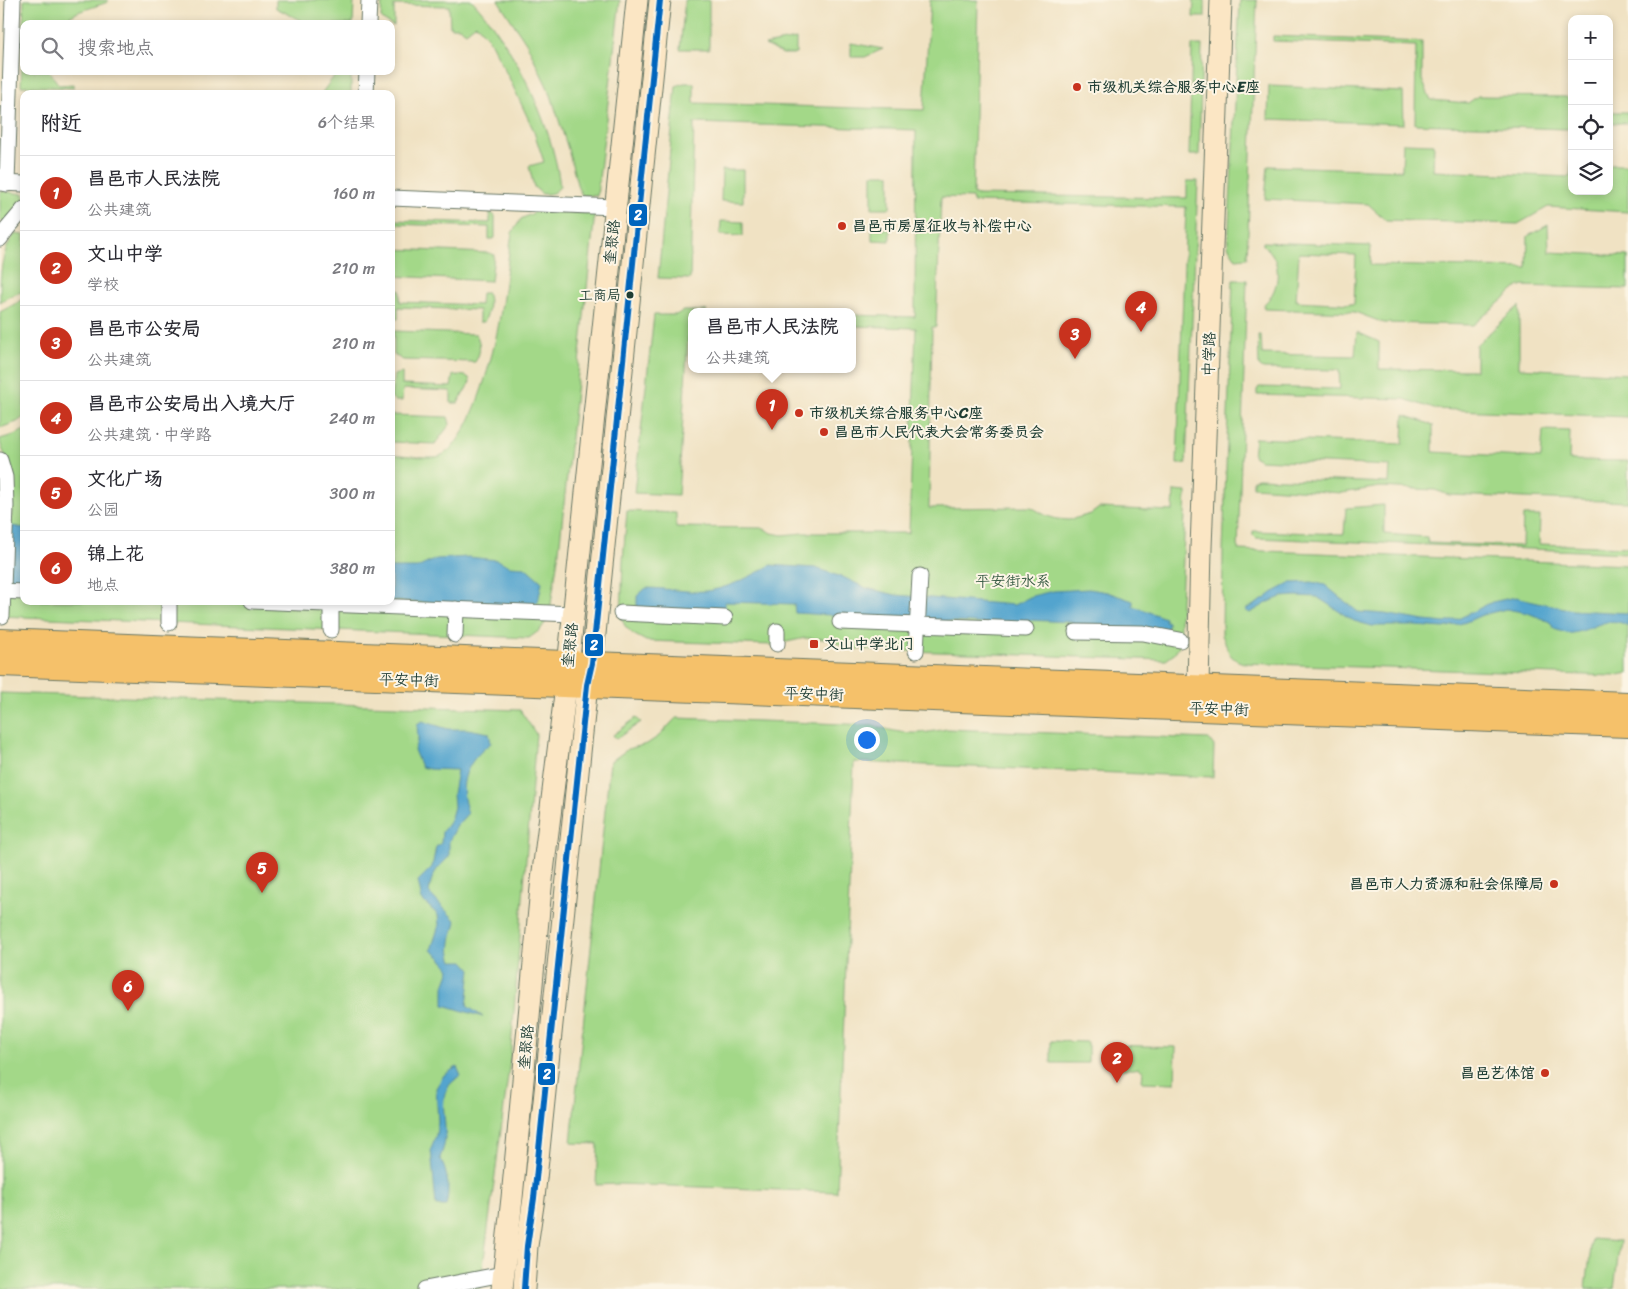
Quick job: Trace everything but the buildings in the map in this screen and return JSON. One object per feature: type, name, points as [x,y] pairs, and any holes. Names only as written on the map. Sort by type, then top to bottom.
[{"type":"main road","name":"奎聚路","points":[[568,662],[637,0]]},
{"type":"main road","name":"奎聚路","points":[[524,1289],[582,678],[660,0]]},
{"type":"main road","name":"中学路","points":[[1196,698],[1221,0]]},
{"type":"main road","name":"平安中街","points":[[0,641],[568,662],[582,678]]},
{"type":"main road","name":"平安中街","points":[[0,664],[582,678],[1196,698],[1628,704]]},
{"type":"main road","name":"奎聚路","points":[[502,1282],[512,1198],[541,888],[582,678]]},
{"type":"main road","name":"平安中街","points":[[1196,698],[1628,725]]},
{"type":"street","points":[[13,0],[3,183],[20,184]]},
{"type":"street","points":[[368,20],[369,0]]},
{"type":"street","points":[[366,75],[366,90]]},
{"type":"street","points":[[395,198],[616,207]]},
{"type":"street","points":[[0,239],[20,213]]},
{"type":"street","points":[[0,460],[5,477],[6,506],[1,591],[2,616]]},
{"type":"street","points":[[916,651],[920,576]]},
{"type":"street","points":[[1,591],[20,592]]},
{"type":"street","points":[[169,605],[169,623]]},
{"type":"street","points":[[331,605],[331,630]]},
{"type":"street","points":[[373,605],[573,614]]},
{"type":"street","points":[[455,635],[456,609]]},
{"type":"street","points":[[620,614],[725,618]]},
{"type":"street","points":[[840,622],[1026,629]]},
{"type":"street","points":[[1076,632],[1143,633],[1180,640]]},
{"type":"street","points":[[425,1289],[502,1282]]},
{"type":"green space","points":[[24,0],[108,0],[108,2],[78,12],[64,20],[23,20]]},
{"type":"green space","points":[[276,0],[354,0],[353,20],[300,20],[276,8]]},
{"type":"green space","points":[[382,0],[472,0],[488,18],[502,39],[529,87],[540,112],[556,162],[560,186],[556,191],[550,194],[542,194],[534,187],[529,166],[544,162],[533,129],[489,39],[476,24],[466,32],[459,27],[450,27],[449,6],[394,5],[394,20],[383,20],[381,18]]},
{"type":"green space","points":[[498,0],[620,0],[597,196],[582,195],[578,188],[551,95],[527,44]]},
{"type":"green space","points":[[685,0],[709,0],[709,49],[680,49]]},
{"type":"green space","name":"平安街水系","points":[[930,0],[978,0],[973,195],[1187,198],[1187,181],[1198,181],[1186,464],[1177,464],[1186,207],[973,202],[972,198],[941,197],[936,327],[932,327],[929,508],[1031,507],[1047,516],[1069,520],[1091,514],[1099,508],[1173,511],[1174,491],[1186,492],[1179,646],[1173,655],[1166,660],[852,649],[826,639],[805,638],[773,645],[646,641],[633,634],[625,626],[621,617],[627,511],[676,513],[676,527],[762,528],[782,535],[803,533],[909,533],[916,328],[856,326],[856,315],[915,317],[916,130],[694,123],[690,279],[658,278],[676,86],[684,83],[694,83],[694,103],[924,110]]},
{"type":"green space","points":[[1194,0],[1205,0],[1205,17],[1193,17]]},
{"type":"green space","points":[[1240,0],[1257,0],[1247,258],[1236,259],[1228,246]]},
{"type":"green space","points":[[1273,36],[1422,42],[1422,80],[1431,100],[1468,103],[1478,96],[1566,97],[1568,98],[1568,129],[1415,124],[1416,46],[1273,41]]},
{"type":"green space","points":[[796,39],[796,54],[783,54],[765,45]]},
{"type":"green space","points":[[851,43],[883,49],[865,57],[851,57]]},
{"type":"green space","points":[[1192,45],[1202,45],[1199,155],[1189,155]]},
{"type":"green space","points":[[21,75],[52,75],[59,85],[73,84],[73,88],[21,86]]},
{"type":"green space","points":[[335,75],[351,75],[351,90],[324,90]]},
{"type":"green space","points":[[1269,86],[1403,92],[1404,124],[1268,119]]},
{"type":"green space","points":[[1613,112],[1628,112],[1628,123],[1613,123]]},
{"type":"green space","points":[[1403,143],[1434,144],[1433,171],[1568,177],[1568,195],[1613,195],[1613,165],[1628,165],[1628,212],[1548,207],[1518,224],[1386,220],[1368,204],[1265,199],[1268,166],[1402,170]]},
{"type":"green space","points":[[722,170],[743,170],[743,202],[721,201]]},
{"type":"green space","points":[[872,174],[890,174],[890,208],[872,208]]},
{"type":"green space","points":[[0,191],[20,194],[20,206],[8,221],[0,221]]},
{"type":"green space","points":[[490,212],[495,216],[495,238],[492,239],[489,239],[489,227],[395,224],[395,220],[490,223]]},
{"type":"green space","points":[[535,212],[595,213],[559,551],[549,617],[540,630],[529,638],[0,616],[11,528],[13,476],[0,439],[20,432],[20,605],[395,605],[395,454],[424,457],[440,456],[450,449],[460,437],[476,405],[492,355],[512,233],[521,219]]},
{"type":"green space","points":[[721,221],[743,222],[743,236],[720,235]]},
{"type":"green space","points":[[1548,225],[1549,252],[1628,256],[1628,289],[1519,286],[1473,325],[1384,323],[1355,312],[1264,309],[1264,304],[1274,291],[1277,266],[1274,258],[1263,245],[1263,242],[1371,246],[1370,265],[1527,268],[1528,236]],"holes":[[[1299,253],[1356,255],[1354,304],[1296,301]]]},
{"type":"green space","points":[[872,228],[890,229],[890,241],[872,240]]},
{"type":"green space","points":[[15,234],[20,235],[20,292],[0,302],[1,275],[6,249]]},
{"type":"green space","points":[[395,249],[490,253],[494,255],[491,281],[395,276]]},
{"type":"green space","points":[[1233,280],[1247,280],[1238,550],[1628,565],[1628,673],[1614,676],[1244,663],[1231,656],[1222,635],[1223,550]]},
{"type":"green space","points":[[395,290],[400,290],[400,302],[480,305],[481,293],[487,293],[489,300],[488,312],[484,322],[479,322],[479,310],[398,307],[398,319],[395,319]]},
{"type":"green space","points":[[20,301],[20,420],[0,428],[0,312]]},
{"type":"green space","points":[[1519,306],[1519,368],[1628,374],[1628,417],[1434,409],[1404,399],[1257,395],[1259,387],[1340,389],[1339,370],[1263,369],[1259,366],[1258,335],[1261,335],[1262,354],[1355,356],[1357,332],[1379,342],[1379,369],[1476,370],[1476,345]]},
{"type":"green space","points":[[683,311],[688,311],[678,495],[634,493],[654,315],[676,315]]},
{"type":"green space","points":[[395,331],[476,334],[479,341],[479,352],[475,362],[403,360],[395,356]]},
{"type":"green space","points":[[402,373],[402,385],[451,387],[453,375],[466,376],[470,382],[458,403],[451,403],[451,391],[403,389],[402,401],[395,401],[395,375]]},
{"type":"green space","points":[[395,415],[448,417],[450,424],[435,444],[395,442]]},
{"type":"green space","points":[[1404,415],[1433,425],[1433,452],[1541,458],[1543,430],[1570,431],[1569,460],[1628,461],[1628,502],[1449,495],[1435,490],[1380,487],[1342,493],[1253,487],[1253,480],[1258,478],[1389,483],[1390,466],[1260,460],[1253,456],[1255,438],[1403,444]]},
{"type":"green space","points":[[1384,505],[1384,534],[1427,537],[1428,543],[1522,546],[1523,516],[1540,516],[1539,544],[1628,547],[1628,553],[1256,538],[1253,535],[1253,531],[1344,534],[1346,508]]},
{"type":"green space","points":[[0,693],[520,710],[536,734],[510,1061],[480,1289],[0,1289]]},
{"type":"green space","points":[[636,718],[641,722],[616,739],[613,735]]},
{"type":"green space","points":[[676,718],[873,725],[893,731],[910,733],[947,729],[1209,739],[1214,746],[1213,777],[854,762],[837,1192],[617,1184],[596,1185],[598,1144],[571,1143],[610,762],[628,749],[647,744],[659,736]]},
{"type":"green space","points":[[1051,1041],[1088,1042],[1088,1063],[1051,1063]]},
{"type":"green space","points":[[1112,1045],[1176,1047],[1175,1083],[1142,1082],[1143,1071],[1139,1068],[1112,1069]]},
{"type":"green space","points":[[1592,1239],[1620,1241],[1614,1289],[1586,1289]]},
{"type":"water","points":[[12,526],[20,527],[20,589],[0,588]]},
{"type":"water","points":[[468,557],[497,560],[510,566],[525,567],[542,582],[538,602],[528,607],[395,601],[395,568],[417,568],[436,559]]},
{"type":"water","points":[[771,565],[815,568],[845,578],[866,588],[896,595],[1014,605],[1032,596],[1053,591],[1089,589],[1107,592],[1133,601],[1133,606],[1165,618],[1165,621],[1168,622],[1167,635],[1073,627],[1072,622],[1026,620],[1026,626],[795,613],[794,604],[725,602],[725,614],[637,611],[637,596],[646,588],[689,591],[713,590],[735,583]]},
{"type":"water","points":[[1312,582],[1325,585],[1358,612],[1445,623],[1460,618],[1492,602],[1516,597],[1573,610],[1628,613],[1628,626],[1621,623],[1607,622],[1568,633],[1554,629],[1550,622],[1528,613],[1506,609],[1444,628],[1372,626],[1354,621],[1317,597],[1296,596],[1281,597],[1250,613],[1245,610],[1291,583]]},
{"type":"water","points":[[422,721],[448,729],[468,729],[489,733],[491,743],[475,758],[466,774],[463,792],[468,813],[458,824],[449,841],[449,857],[435,873],[431,881],[429,893],[456,921],[451,941],[451,956],[453,961],[464,961],[471,969],[467,1006],[483,1017],[444,1005],[444,986],[450,969],[431,950],[439,925],[438,915],[422,900],[418,881],[432,867],[436,847],[441,843],[442,832],[450,821],[454,807],[453,794],[457,770],[421,767],[414,750],[418,739],[417,724]]},
{"type":"water","points":[[457,1067],[461,1076],[447,1088],[444,1103],[445,1141],[440,1158],[448,1187],[447,1200],[446,1206],[436,1206],[431,1149],[438,1122],[436,1088],[444,1075]]},
{"type":"transit line","name":"2","points":[[524,1289],[587,685],[592,663],[660,0]]},
{"type":"place","name":"市级机关综合服务中心E座","points":[[1077,87]]},
{"type":"place","name":"昌邑市房屋征收与补偿中心","points":[[842,226]]},
{"type":"place","name":"工商局","points":[[630,295]]},
{"type":"place","name":"昌邑市公安局出入境大厅","points":[[1141,332]]},
{"type":"place","name":"昌邑市公安局","points":[[1075,359]]},
{"type":"place","name":"市级机关综合服务中心C座","points":[[799,413]]},
{"type":"place","name":"昌邑市人民法院","points":[[772,430]]},
{"type":"place","name":"昌邑市人民代表大会常务委员会","points":[[824,432]]},
{"type":"place","name":"文山中学北门","points":[[814,644]]},
{"type":"place","name":"昌邑市人力资源和社会保障局","points":[[1554,884]]},
{"type":"place","name":"文化广场","points":[[262,893]]},
{"type":"place","name":"锦上花","points":[[128,1011]]},
{"type":"place","name":"昌邑艺体馆","points":[[1545,1073]]},
{"type":"place","name":"文山中学","points":[[1117,1083]]}]
